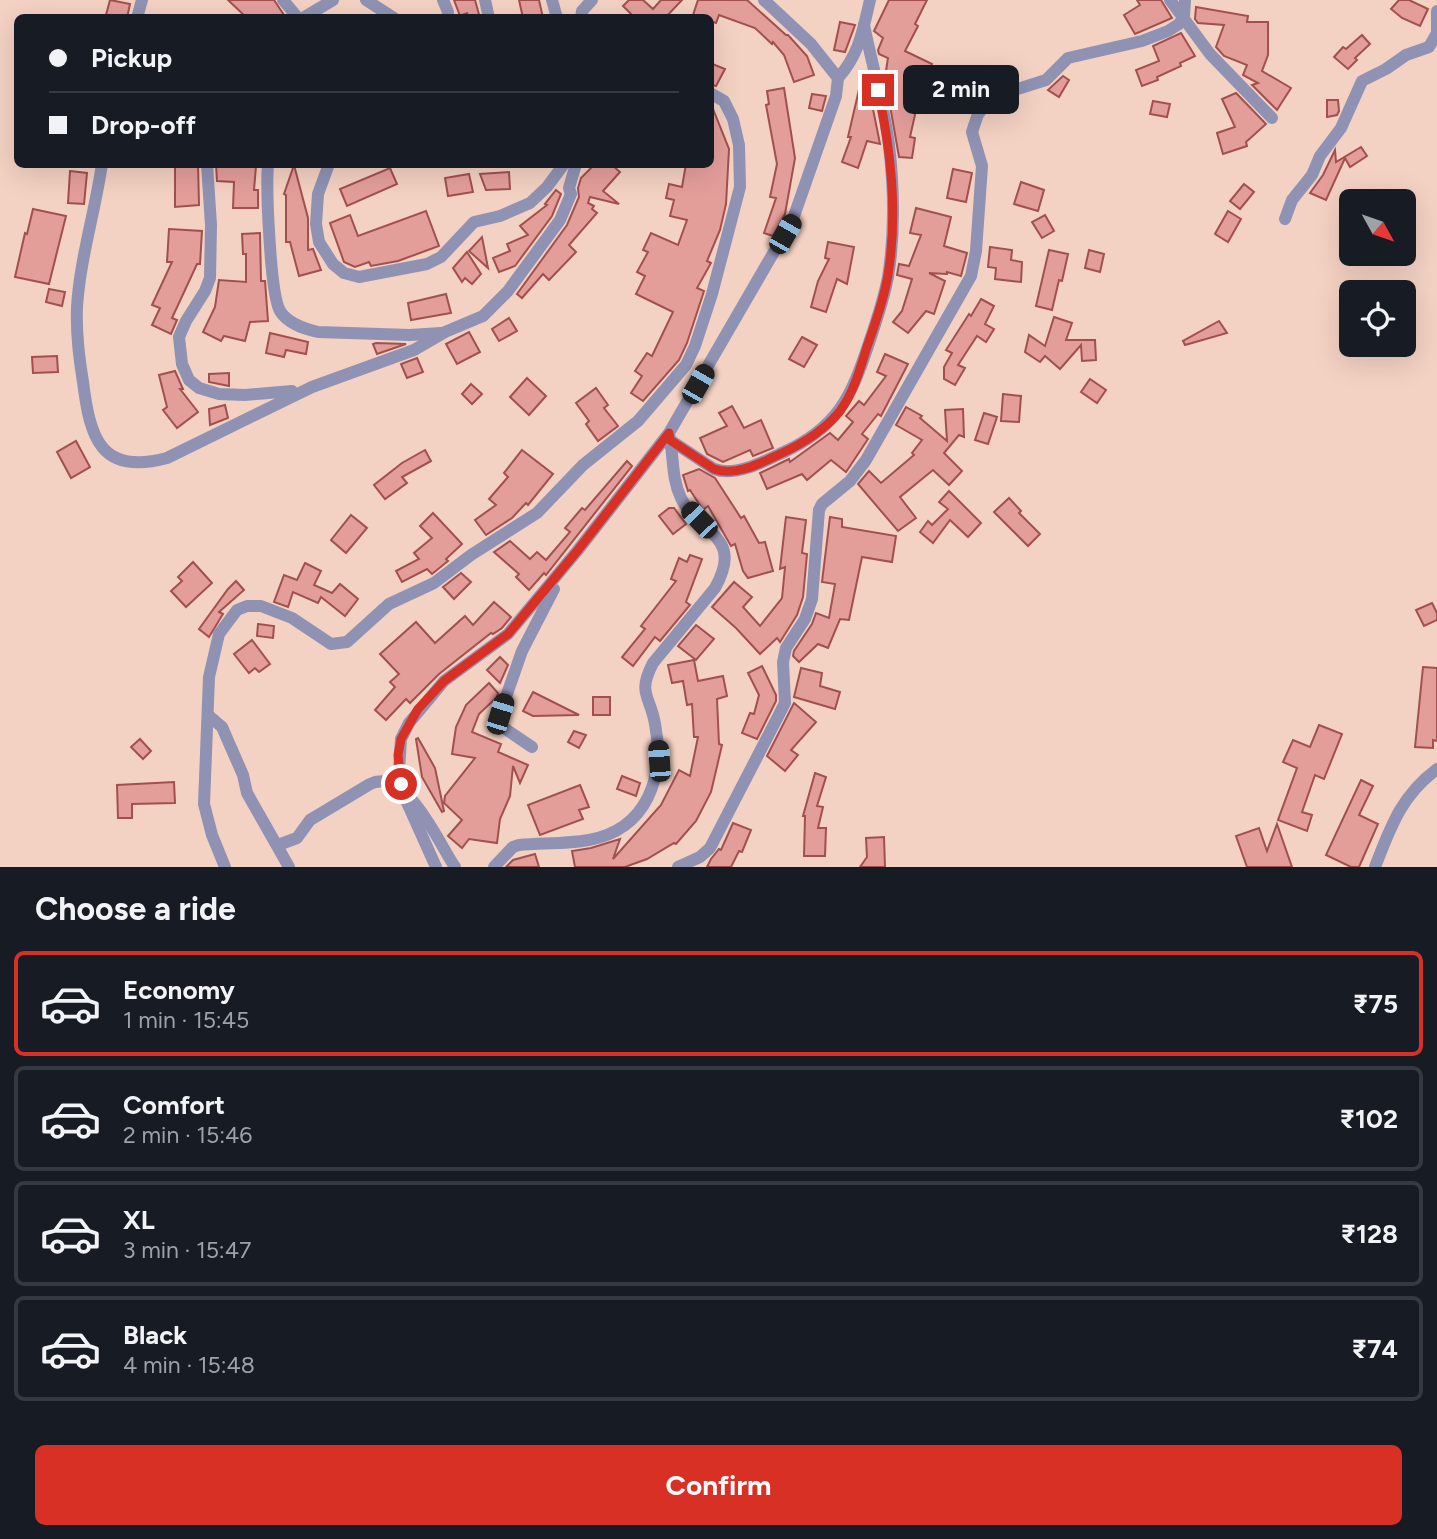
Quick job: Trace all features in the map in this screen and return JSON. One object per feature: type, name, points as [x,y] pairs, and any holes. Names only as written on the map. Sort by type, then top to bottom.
[{"type":"street","points":[[283,0],[296,14]]},
{"type":"street","points":[[307,14],[332,0]]},
{"type":"street","points":[[366,0],[388,14]]},
{"type":"street","points":[[582,14],[592,0]]},
{"type":"street","points":[[764,0],[811,44],[838,78]]},
{"type":"street","points":[[436,867],[404,792],[399,771],[401,739],[418,709],[444,681],[508,634],[670,437],[793,219],[836,96],[838,78],[859,48],[870,0]]},
{"type":"street","points":[[1170,0],[1210,54],[1272,118]]},
{"type":"street","points":[[678,867],[700,857],[709,848],[785,703],[783,662],[786,648],[805,619],[812,599],[817,526],[822,504],[850,481],[866,460],[971,276],[976,251],[982,166],[972,132],[978,114],[1008,92],[1046,80],[1068,58],[1142,41],[1179,24],[1184,17],[1185,0]]},
{"type":"street","points":[[1285,219],[1292,200],[1312,175],[1320,156],[1341,128],[1362,81],[1406,55],[1429,47],[1437,32],[1437,11]]},
{"type":"street","points":[[670,437],[714,469],[721,472],[738,470],[798,446],[820,430],[840,410],[856,383],[888,278],[892,244],[889,143],[864,25]]},
{"type":"street","points":[[225,867],[212,835],[204,804],[209,677],[219,634],[237,610],[261,606],[292,618],[322,640],[331,643],[347,642],[389,604],[435,583],[471,555],[537,513],[569,478],[601,450],[621,437],[664,392],[686,365],[695,346],[712,294],[740,187],[738,145],[733,119],[724,101],[714,95]]},
{"type":"street","points":[[101,168],[77,308],[88,420],[104,450],[129,462],[149,463],[167,458],[312,387],[414,350],[445,332],[483,316],[508,291],[560,220],[571,194],[569,188],[575,168]]},
{"type":"street","points":[[207,168],[211,225],[210,278],[179,337],[182,364],[189,380],[199,388],[219,394],[287,393],[312,387]]},
{"type":"street","points":[[268,168],[274,275],[280,310],[287,318],[317,332],[410,335],[445,332]]},
{"type":"street","points":[[328,168],[318,194],[316,224],[319,242],[333,264],[344,273],[359,277],[427,264],[441,257],[474,222],[511,212],[540,196],[556,168]]},
{"type":"street","points":[[494,867],[513,847],[519,845],[592,839],[627,824],[647,800],[657,779],[658,742],[644,686],[647,676],[653,663],[715,589],[722,577],[725,561],[723,547],[714,533],[681,499],[675,479],[670,437]]},
{"type":"street","points":[[532,747],[501,724],[500,714],[527,640],[578,550]]},
{"type":"street","points":[[208,715],[222,727],[243,775],[247,793],[289,867]]},
{"type":"street","points":[[1375,867],[1395,816],[1413,790],[1437,769]]},
{"type":"street","points":[[278,845],[297,838],[310,820],[377,780],[388,780],[404,792],[435,832],[455,867]]},
{"type":"building","points":[[110,0],[130,4],[128,14],[106,14]]},
{"type":"building","points":[[228,0],[274,0],[283,14],[243,14]]},
{"type":"building","points":[[454,0],[475,0],[479,14],[459,14]]},
{"type":"building","points":[[519,0],[539,0],[542,14],[522,14]]},
{"type":"building","points":[[629,0],[643,0],[653,9],[661,0],[682,0],[669,14],[631,14],[623,6]]},
{"type":"building","points":[[698,0],[747,0],[788,35],[807,56],[814,75],[794,82],[784,55],[755,28],[719,15],[716,23],[714,14],[693,14]]},
{"type":"building","points":[[889,0],[927,0],[905,51],[932,64],[924,80],[921,106],[917,106],[910,137],[915,138],[912,158],[899,157],[885,77],[888,58],[879,54],[883,38],[874,31]]},
{"type":"building","points":[[1137,0],[1161,0],[1172,18],[1135,34],[1124,15],[1140,5]]},
{"type":"building","points":[[1399,0],[1409,0],[1428,9],[1420,26],[1402,18],[1391,9]]},
{"type":"building","points":[[1196,7],[1248,16],[1247,22],[1268,22],[1268,55],[1262,71],[1291,88],[1277,110],[1252,85],[1258,83],[1243,75],[1247,65],[1224,56],[1216,47],[1224,25],[1198,23],[1195,19]]},
{"type":"building","points":[[840,22],[855,25],[845,52],[834,50]]},
{"type":"building","points":[[1181,33],[1195,56],[1157,77],[1158,80],[1142,86],[1136,70],[1159,61],[1153,46]]},
{"type":"building","points":[[1362,35],[1370,44],[1348,69],[1334,57],[1343,47],[1346,49]]},
{"type":"building","points":[[714,65],[725,69],[714,85]]},
{"type":"building","points":[[1063,76],[1069,80],[1059,97],[1048,90]]},
{"type":"building","points":[[861,81],[868,84],[880,144],[867,141],[858,168],[842,162],[851,137],[848,137]]},
{"type":"building","points":[[784,88],[795,158],[785,214],[773,236],[764,233],[776,198],[770,197],[777,164],[766,105],[769,104],[767,91]]},
{"type":"building","points":[[1236,93],[1266,124],[1246,142],[1247,146],[1223,154],[1217,133],[1235,127],[1222,99]]},
{"type":"building","points":[[812,94],[826,96],[822,111],[809,108]]},
{"type":"building","points":[[1327,100],[1338,100],[1337,115],[1327,117]]},
{"type":"building","points":[[1153,101],[1170,104],[1167,117],[1150,114]]},
{"type":"building","points":[[714,112],[729,149],[726,204],[720,230],[707,261],[711,263],[697,288],[704,291],[687,343],[679,360],[643,401],[631,393],[642,376],[635,371],[647,353],[652,356],[673,312],[636,294],[645,276],[637,272],[648,252],[643,250],[651,233],[678,245],[687,220],[670,216],[674,200],[666,198],[669,184],[682,187],[685,168],[714,168]]},
{"type":"building","points":[[1361,147],[1367,156],[1350,167],[1345,158],[1326,200],[1310,193],[1323,175],[1335,150],[1336,162]]},
{"type":"building","points":[[175,168],[198,168],[199,205],[175,207]]},
{"type":"building","points":[[216,168],[256,168],[254,190],[258,190],[258,208],[233,208],[234,182],[217,181]]},
{"type":"building","points":[[295,168],[308,218],[308,250],[313,249],[321,270],[299,276],[290,242],[286,242],[284,194]]},
{"type":"building","points":[[390,168],[397,184],[347,206],[340,189]]},
{"type":"building","points":[[591,168],[616,168],[620,172],[603,191],[619,204],[590,197],[588,203],[594,206],[592,209],[597,213],[569,245],[576,252],[549,280],[543,274],[522,298],[517,294],[567,225],[579,197],[581,178]]},
{"type":"building","points":[[953,169],[972,173],[966,202],[947,198]]},
{"type":"building","points":[[70,171],[87,173],[84,204],[68,203]]},
{"type":"building","points":[[509,172],[510,189],[486,190],[480,174]]},
{"type":"building","points":[[469,174],[473,192],[448,196],[445,178]]},
{"type":"building","points":[[1021,182],[1044,190],[1038,211],[1014,204]]},
{"type":"building","points":[[1244,184],[1254,192],[1240,209],[1230,201]]},
{"type":"building","points":[[556,190],[561,194],[552,216],[515,266],[499,272],[493,258],[510,251],[507,244],[528,235],[520,226],[547,205],[545,204]]},
{"type":"building","points":[[916,208],[951,217],[944,246],[967,253],[961,276],[947,272],[929,273],[945,281],[934,314],[926,311],[908,333],[893,322],[902,311],[912,279],[897,275],[899,264],[909,266],[921,235],[910,233]]},
{"type":"building","points":[[33,209],[66,216],[49,284],[15,277]]},
{"type":"building","points":[[426,211],[439,246],[398,261],[371,266],[369,262],[355,267],[344,262],[330,223],[350,215],[358,236]]},
{"type":"building","points":[[1228,211],[1241,219],[1228,242],[1215,234]]},
{"type":"building","points":[[1045,215],[1054,231],[1042,238],[1032,222]]},
{"type":"building","points":[[169,229],[202,231],[200,264],[197,264],[172,318],[177,320],[171,334],[152,325],[160,308],[152,305],[172,262],[167,262]]},
{"type":"building","points":[[260,233],[261,281],[265,281],[268,321],[250,322],[245,341],[224,336],[221,341],[203,332],[215,307],[219,280],[246,282],[246,254],[243,254],[242,234]]},
{"type":"building","points":[[482,237],[488,268],[469,251]]},
{"type":"building","points":[[828,242],[854,247],[847,284],[837,279],[826,312],[811,307],[818,281],[829,259],[825,258]]},
{"type":"building","points":[[990,247],[1012,250],[1011,260],[1022,262],[1021,282],[995,279],[996,268],[988,267]]},
{"type":"building","points":[[1049,250],[1068,254],[1052,310],[1036,306]]},
{"type":"building","points":[[1089,250],[1104,254],[1100,272],[1085,268]]},
{"type":"building","points":[[467,252],[481,274],[472,284],[465,278],[462,282],[453,268]]},
{"type":"building","points":[[49,289],[65,292],[62,306],[46,302]]},
{"type":"building","points":[[446,294],[451,313],[411,320],[408,303]]},
{"type":"building","points":[[981,299],[994,306],[985,324],[994,329],[986,342],[977,336],[958,365],[965,368],[955,385],[944,379],[944,367],[952,353],[946,350]]},
{"type":"building","points":[[1054,317],[1072,323],[1066,340],[1095,340],[1096,360],[1082,361],[1081,345],[1060,369],[1045,356],[1040,362],[1025,352],[1029,335],[1045,346]]},
{"type":"building","points":[[509,318],[517,331],[499,341],[492,329]]},
{"type":"building","points":[[1219,321],[1227,333],[1185,345],[1183,341]]},
{"type":"building","points":[[469,332],[480,352],[457,364],[446,344]]},
{"type":"building","points":[[270,333],[308,342],[306,354],[286,350],[284,357],[266,353]]},
{"type":"building","points":[[802,337],[817,345],[804,367],[789,359]]},
{"type":"building","points":[[373,344],[406,344],[377,354]]},
{"type":"building","points":[[885,354],[908,364],[881,416],[878,414],[862,434],[868,439],[846,472],[831,460],[807,480],[802,474],[767,489],[760,473],[789,459],[790,462],[830,433],[838,440],[853,422],[846,416],[859,401],[864,405],[886,376],[877,372]]},
{"type":"building","points":[[57,356],[58,372],[33,373],[32,357]]},
{"type":"building","points":[[417,358],[423,372],[407,378],[401,364]]},
{"type":"building","points":[[175,371],[183,389],[180,389],[198,412],[177,428],[163,410],[167,407],[159,375]]},
{"type":"building","points":[[229,373],[229,386],[209,382],[209,374]]},
{"type":"building","points":[[527,378],[546,396],[529,415],[510,397]]},
{"type":"building","points":[[1090,379],[1106,390],[1097,403],[1081,392]]},
{"type":"building","points":[[471,384],[482,394],[472,404],[462,394]]},
{"type":"building","points":[[596,388],[608,405],[604,408],[618,426],[598,441],[586,424],[589,421],[576,403]]},
{"type":"building","points":[[1003,394],[1021,396],[1019,422],[1001,421]]},
{"type":"building","points":[[225,405],[228,418],[210,425],[209,409]]},
{"type":"building","points":[[732,406],[744,428],[761,420],[773,448],[753,456],[750,450],[723,462],[707,454],[700,438],[727,426],[719,413]]},
{"type":"building","points":[[906,407],[922,416],[920,418],[947,441],[945,410],[963,409],[964,437],[959,435],[944,453],[962,471],[949,485],[933,470],[900,497],[916,518],[898,531],[858,484],[869,471],[881,483],[914,455],[912,453],[922,440],[896,425]]},
{"type":"building","points":[[984,413],[997,417],[988,444],[975,440]]},
{"type":"building","points":[[76,441],[90,467],[71,478],[57,452]]},
{"type":"building","points":[[425,450],[431,461],[402,477],[407,483],[385,499],[374,485],[402,463]]},
{"type":"building","points":[[522,450],[553,474],[528,505],[526,503],[512,518],[486,535],[475,520],[496,505],[489,499],[508,477],[504,473]]},
{"type":"building","points":[[627,461],[632,466],[546,575],[544,573],[529,590],[516,577],[519,574],[494,552],[510,541],[530,559],[537,552],[546,560],[570,532],[565,528],[582,508],[585,510]]},
{"type":"building","points":[[699,469],[715,478],[741,518],[744,516],[759,543],[765,542],[773,571],[748,578],[743,571],[735,544],[731,546],[708,506],[703,510],[690,490],[688,491],[683,475]]},
{"type":"building","points":[[949,491],[981,523],[968,537],[950,520],[933,543],[920,532],[928,521],[932,525],[948,509],[939,502]]},
{"type":"building","points":[[1009,498],[1021,511],[1019,513],[1040,534],[1028,546],[994,512]]},
{"type":"building","points":[[669,508],[674,508],[686,524],[673,534],[659,516]]},
{"type":"building","points":[[433,513],[462,544],[446,559],[448,561],[432,574],[427,569],[402,582],[396,571],[419,559],[414,553],[432,538],[420,526]]},
{"type":"building","points":[[351,515],[367,528],[346,553],[331,540]]},
{"type":"building","points":[[786,517],[806,520],[802,553],[807,554],[803,597],[797,615],[780,642],[777,638],[760,654],[712,607],[734,582],[752,597],[743,607],[760,626],[782,598],[785,567],[780,569]]},
{"type":"building","points":[[830,517],[842,519],[842,527],[896,536],[892,562],[862,557],[849,620],[840,619],[828,648],[818,644],[799,662],[793,656],[794,651],[816,613],[829,618],[835,584],[822,582]]},
{"type":"building","points":[[690,555],[702,559],[686,602],[690,605],[660,641],[655,637],[633,666],[622,657],[645,629],[641,626],[676,581],[671,579],[679,558],[687,562]]},
{"type":"building","points":[[193,562],[212,583],[186,607],[171,591],[182,581],[178,577]]},
{"type":"building","points":[[305,563],[321,571],[314,585],[332,593],[340,584],[358,599],[345,616],[321,597],[318,603],[293,592],[288,607],[274,602],[284,575],[297,580]]},
{"type":"building","points":[[461,573],[471,582],[454,599],[443,587]]},
{"type":"building","points":[[236,581],[244,590],[219,612],[223,614],[209,637],[199,629]]},
{"type":"building","points":[[494,602],[511,617],[502,628],[491,633],[439,674],[410,703],[406,699],[386,720],[375,710],[395,687],[390,682],[399,674],[380,654],[416,622],[435,643],[465,616],[473,625]]},
{"type":"building","points":[[1432,603],[1437,620],[1424,626],[1416,610]]},
{"type":"building","points":[[258,624],[274,626],[273,638],[257,636]]},
{"type":"building","points":[[696,625],[714,639],[696,660],[678,646]]},
{"type":"building","points":[[252,640],[270,664],[259,672],[255,668],[249,673],[234,654]]},
{"type":"building","points":[[500,657],[508,665],[500,683],[487,670]]},
{"type":"building","points":[[694,660],[698,681],[723,676],[727,696],[717,699],[719,744],[722,745],[711,792],[696,821],[676,844],[647,859],[625,867],[575,867],[572,851],[620,839],[613,859],[661,805],[679,770],[690,776],[698,737],[694,737],[692,704],[687,705],[683,681],[672,683],[668,665]]},
{"type":"building","points":[[762,666],[776,695],[776,701],[757,739],[742,733],[750,713],[754,714],[759,695],[748,673]]},
{"type":"building","points":[[1423,667],[1437,668],[1437,741],[1433,740],[1433,748],[1415,747]]},
{"type":"building","points":[[801,668],[822,673],[820,686],[840,692],[835,709],[794,697]]},
{"type":"building","points":[[489,683],[498,693],[497,697],[479,714],[472,732],[501,744],[498,752],[528,765],[520,783],[513,766],[510,796],[500,819],[497,843],[469,839],[462,848],[448,836],[462,820],[444,803],[445,796],[475,758],[452,754],[456,727],[466,705]]},
{"type":"building","points":[[533,692],[579,715],[533,716],[523,711]]},
{"type":"building","points":[[593,697],[610,697],[610,715],[593,715]]},
{"type":"building","points":[[794,703],[816,722],[791,750],[798,755],[785,771],[767,756]]},
{"type":"building","points":[[1319,725],[1342,734],[1324,779],[1315,775],[1302,812],[1312,815],[1307,831],[1278,820],[1297,768],[1283,762],[1293,740],[1310,747]]},
{"type":"building","points":[[574,731],[586,735],[579,748],[568,742]]},
{"type":"building","points":[[418,738],[435,768],[444,811],[442,812],[422,777]]},
{"type":"building","points":[[140,739],[151,751],[143,759],[131,747]]},
{"type":"building","points":[[815,773],[826,777],[817,806],[823,807],[818,828],[826,828],[825,856],[804,856],[803,816]]},
{"type":"building","points":[[622,776],[640,783],[636,796],[617,789]]},
{"type":"building","points":[[1361,780],[1373,786],[1359,815],[1378,824],[1359,867],[1351,867],[1326,855]]},
{"type":"building","points":[[174,782],[175,803],[132,804],[132,818],[118,818],[117,785]]},
{"type":"building","points":[[580,785],[589,807],[579,810],[583,819],[540,835],[528,805]]},
{"type":"building","points":[[733,823],[751,830],[742,852],[739,851],[731,867],[707,867],[719,849],[721,850]]},
{"type":"building","points":[[1277,824],[1292,867],[1247,867],[1236,836],[1259,828],[1267,851]]},
{"type":"building","points":[[884,837],[885,867],[860,867],[867,857],[866,838]]},
{"type":"building","points":[[535,854],[539,867],[506,867],[513,860]]},
{"type":"route","points":[[401,784],[398,755],[401,739],[418,709],[444,681],[508,634],[578,550],[669,433],[670,440],[714,469],[721,472],[738,470],[798,446],[820,430],[840,410],[856,383],[888,278],[892,244],[892,178],[889,143],[878,90]]}]
